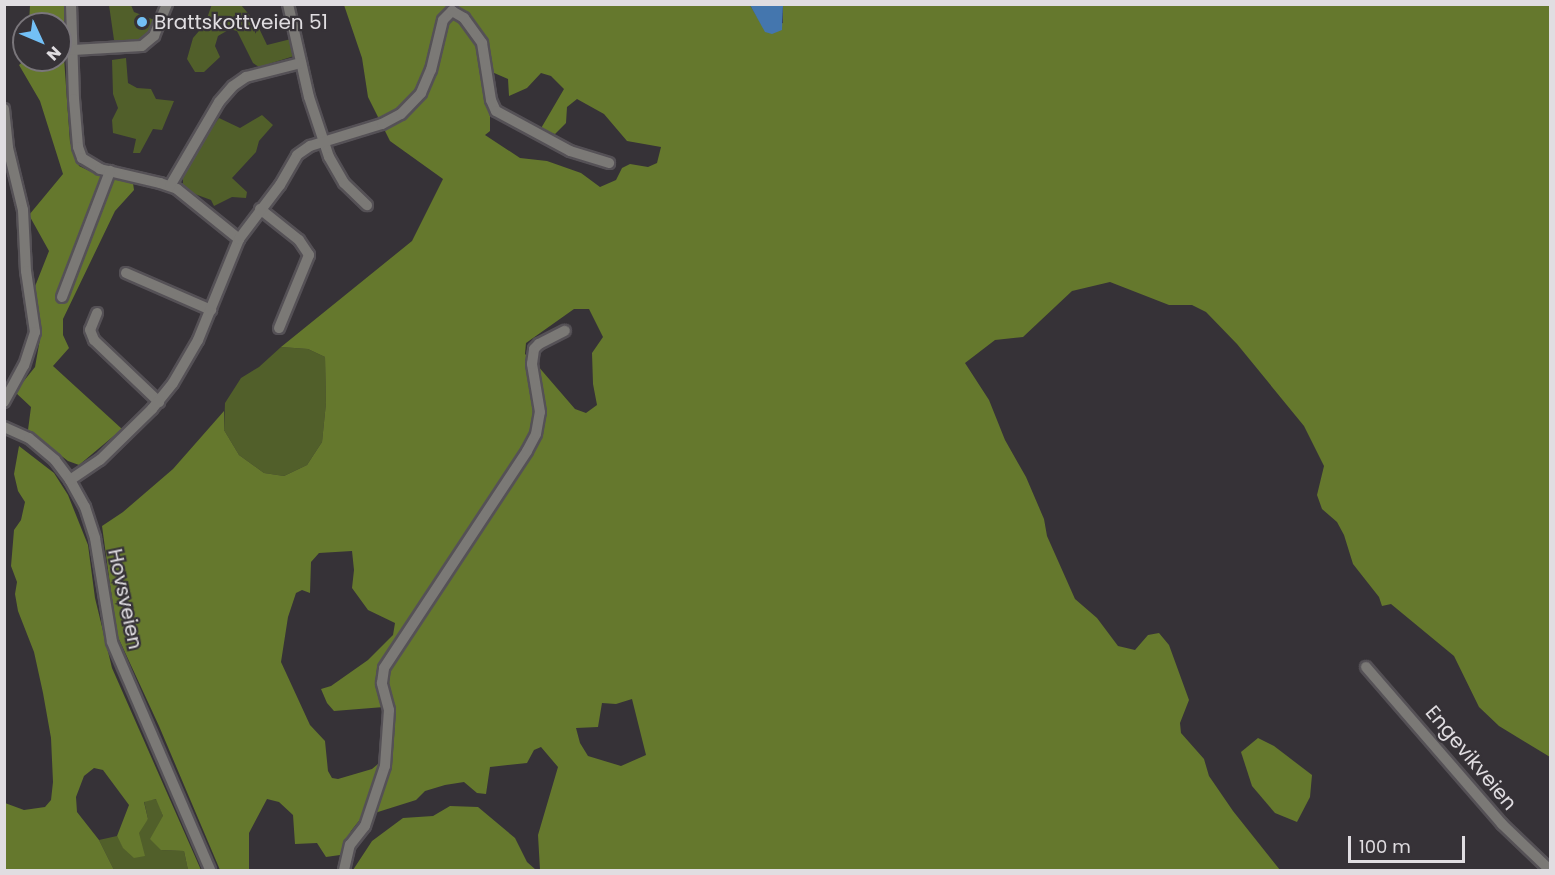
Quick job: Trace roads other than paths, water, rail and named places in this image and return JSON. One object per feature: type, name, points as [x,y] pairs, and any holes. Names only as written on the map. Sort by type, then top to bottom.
[{"type":"street","points":[[71,4],[78,147],[88,164],[170,186],[209,213],[239,239]]},
{"type":"street","points":[[73,50],[142,46],[154,36],[167,4]]},
{"type":"street","points":[[288,4],[323,141],[339,177],[367,206]]},
{"type":"street","points":[[70,480],[100,460],[159,402],[187,362],[211,310],[239,239],[280,185],[297,155],[323,141],[401,114],[421,93],[431,70],[442,20],[452,11],[464,18],[482,43],[488,88],[496,111],[570,151],[609,163]]},
{"type":"street","points":[[170,186],[229,89],[246,77],[302,63]]},
{"type":"street","points":[[4,110],[8,148],[23,210],[28,292],[34,332],[24,365],[4,402]]},
{"type":"street","points":[[62,297],[110,171]]},
{"type":"street","points":[[260,209],[299,240],[309,255],[279,328]]},
{"type":"street","points":[[126,273],[211,310]]},
{"type":"street","points":[[96,313],[90,330],[94,340],[159,402]]},
{"type":"street","points":[[344,870],[350,845],[366,826],[385,766],[389,710],[381,680],[384,668],[531,442],[540,412],[532,364],[534,349],[564,330]]},
{"type":"street","name":"Hovsveien","points":[[4,427],[29,438],[55,460],[70,480],[85,507],[95,538],[112,642],[210,870]]},
{"type":"street","name":"Engevikveien","points":[[1366,667],[1502,824],[1551,870]]},
{"type":"water","points":[[750,5],[783,5],[782,30],[772,34],[765,32]]},
{"type":"place","name":"Brattskottveien 51","points":[[142,22]]}]
